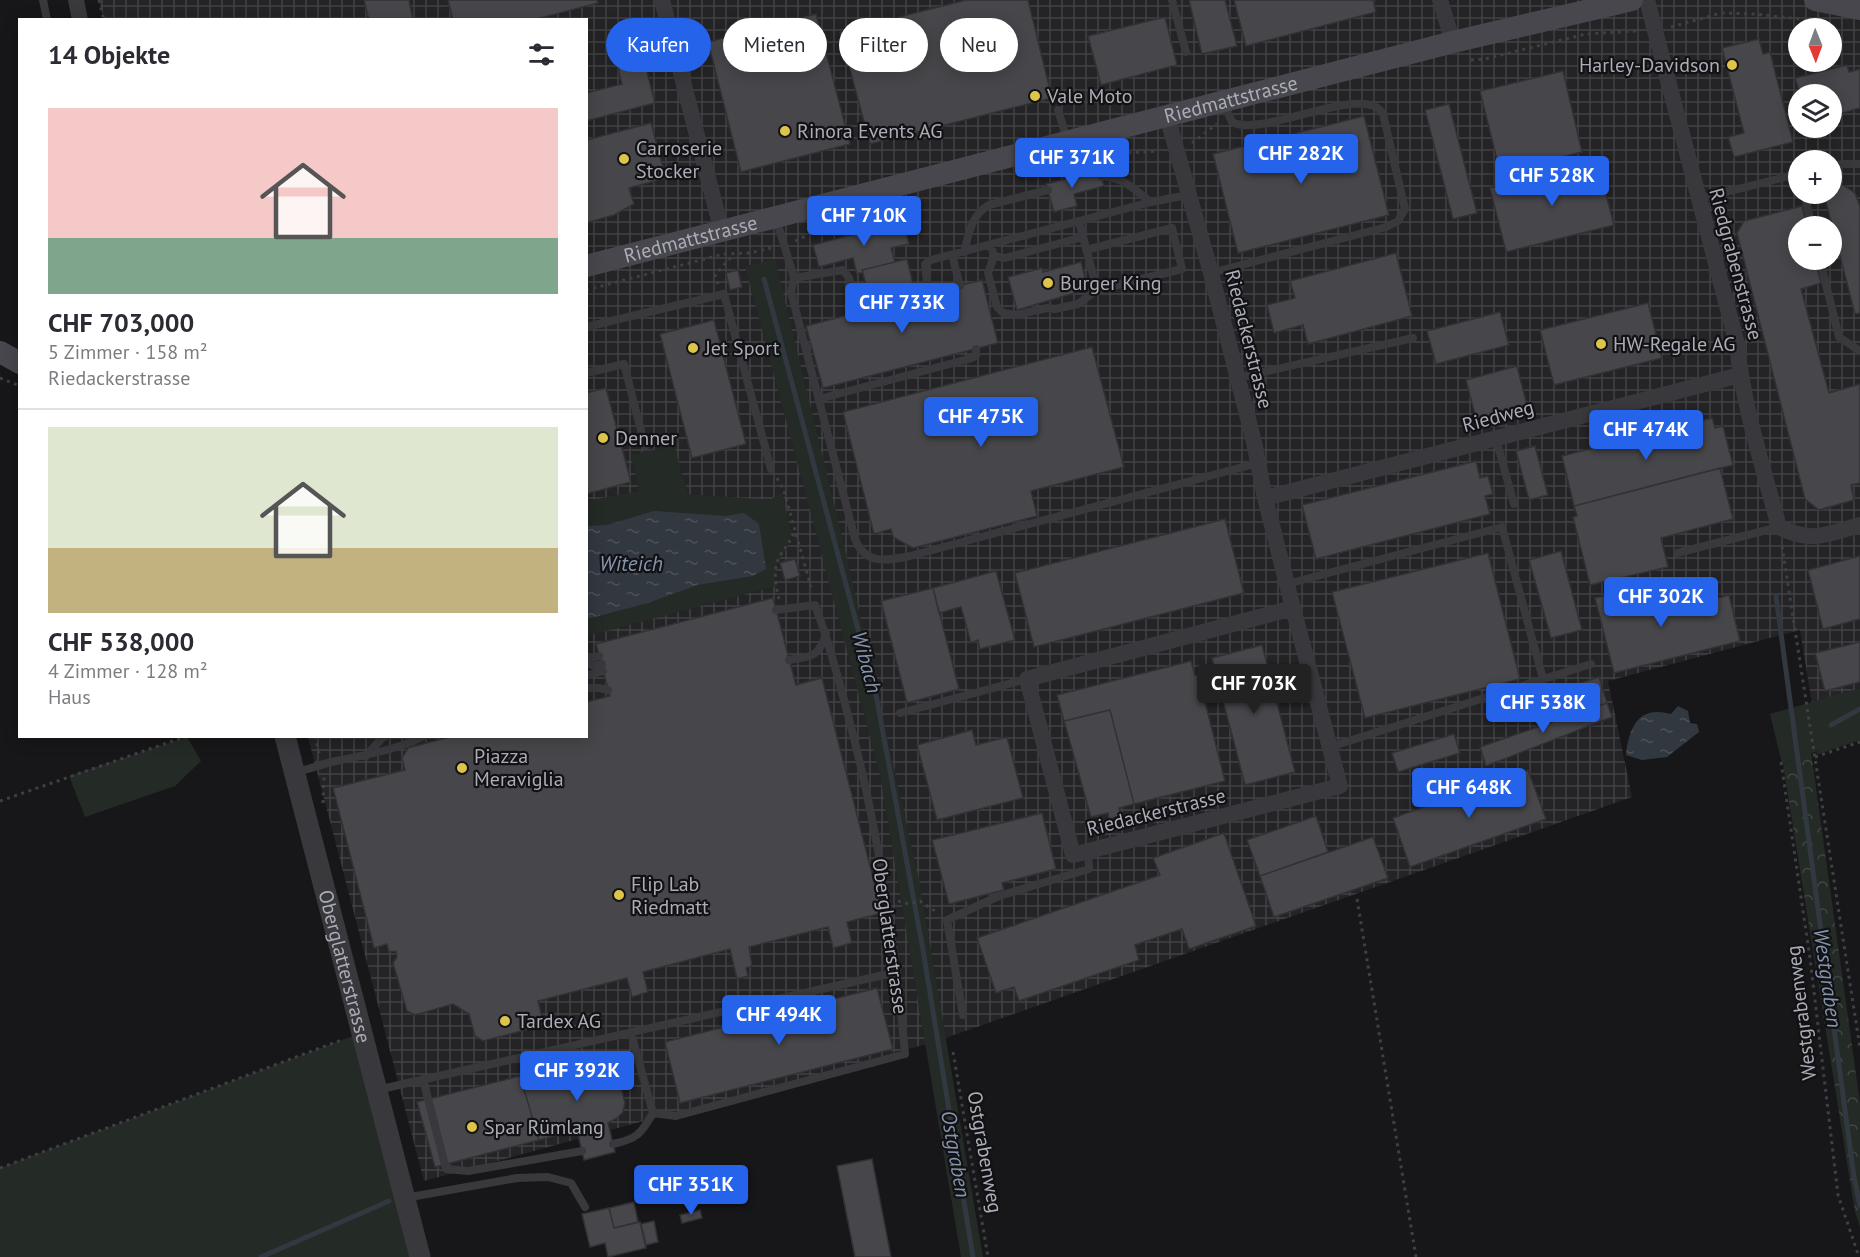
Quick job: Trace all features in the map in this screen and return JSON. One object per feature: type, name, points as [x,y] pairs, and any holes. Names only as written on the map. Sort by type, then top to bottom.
[{"type":"main road","name":"Riedmattstrasse","points":[[588,266],[1167,116],[1226,110],[1453,42],[1632,0]]},
{"type":"main road","points":[[1817,11],[1860,9]]},
{"type":"main road","points":[[0,343],[18,346]]},
{"type":"main road","points":[[0,352],[18,362]]},
{"type":"street","points":[[76,0],[80,18]]},
{"type":"street","points":[[662,0],[722,232]]},
{"type":"street","points":[[1440,0],[1453,42]]},
{"type":"street","name":"Riedgrabenstrasse","points":[[1647,0],[1737,344],[1740,375],[1779,527]]},
{"type":"street","name":"Riedackerstrasse","points":[[1027,679],[1073,855],[1341,786],[1265,498],[1211,273],[1167,116]]},
{"type":"street","name":"Riedweg","points":[[1265,498],[1740,375]]},
{"type":"street","points":[[1779,527],[1795,535],[1811,538],[1860,525]]},
{"type":"street","points":[[1027,679],[1293,608]]},
{"type":"street","name":"Oberglatterstrasse","points":[[289,738],[294,773],[420,1257]]},
{"type":"lane","points":[[43,0],[47,18]]},
{"type":"lane","points":[[1172,0],[1186,52]]},
{"type":"lane","points":[[1211,273],[1386,227],[1398,221],[1405,209],[1383,114],[1378,107],[1359,104],[1318,110],[1248,127],[1237,125],[1226,110]]},
{"type":"lane","points":[[1058,110],[1068,141]]},
{"type":"lane","points":[[1842,164],[1860,164]]},
{"type":"lane","points":[[1102,177],[1108,176],[1120,180],[1151,202]]},
{"type":"lane","points":[[1698,199],[1788,176]]},
{"type":"lane","points":[[964,252],[974,219],[982,209],[988,205],[1048,190]]},
{"type":"lane","points":[[794,278],[843,270],[849,278],[855,299],[859,303],[866,303],[924,287],[927,283],[925,263],[1151,202],[1188,195]]},
{"type":"lane","points":[[776,218],[794,278],[791,292],[858,546],[868,556],[881,560],[910,556],[1258,463]]},
{"type":"lane","points":[[1079,221],[1097,290]]},
{"type":"lane","points":[[991,245],[994,256],[988,273],[997,307],[1009,315],[1078,304],[1097,290],[1182,268],[1172,228],[1086,250]]},
{"type":"lane","points":[[994,256],[1005,258],[1083,237]]},
{"type":"lane","points":[[952,255],[960,286]]},
{"type":"lane","points":[[1822,270],[1839,337],[1860,351]]},
{"type":"lane","points":[[588,327],[724,294],[771,469]]},
{"type":"lane","points":[[1238,378],[1413,338]]},
{"type":"lane","points":[[819,399],[972,358],[976,356],[976,349]]},
{"type":"lane","points":[[588,373],[624,364],[645,446]]},
{"type":"lane","points":[[1496,439],[1514,504]]},
{"type":"lane","points":[[1287,584],[1502,527],[1544,679]]},
{"type":"lane","points":[[1677,553],[1779,527]]},
{"type":"lane","name":"Oberglatterstrasse","points":[[653,1113],[676,1116],[905,1054],[897,972],[864,776],[826,634],[815,605],[776,610]]},
{"type":"lane","points":[[789,660],[815,655],[821,648],[826,634]]},
{"type":"lane","points":[[588,661],[601,664],[588,674]]},
{"type":"lane","points":[[1330,747],[1591,664]]},
{"type":"lane","points":[[900,713],[1027,679]]},
{"type":"lane","points":[[588,688],[608,690]]},
{"type":"lane","points":[[365,756],[382,738]]},
{"type":"lane","points":[[294,773],[335,761],[402,747],[420,738]]},
{"type":"lane","points":[[963,1015],[947,920],[999,896],[1089,869],[1088,851]]},
{"type":"lane","points":[[376,1090],[897,972]]},
{"type":"lane","points":[[613,1144],[627,1141],[642,1132],[653,1113],[631,1034]]},
{"type":"lane","points":[[423,1079],[446,1169],[468,1171],[582,1151]]},
{"type":"lane","points":[[404,1198],[517,1178],[548,1177],[571,1183],[585,1207]]},
{"type":"path","points":[[99,0],[104,18]]},
{"type":"path","points":[[1468,60],[1485,59],[1586,34],[1672,27],[1721,13],[1765,15],[1817,11]]},
{"type":"path","points":[[1104,154],[1151,153],[1194,142],[1216,124],[1226,110]]},
{"type":"path","points":[[588,289],[724,254],[750,253],[804,238],[832,224]]},
{"type":"path","points":[[721,294],[715,275],[734,254]]},
{"type":"path","points":[[0,378],[18,385]]},
{"type":"path","points":[[784,491],[811,587]]},
{"type":"path","points":[[1779,527],[1860,1048]]},
{"type":"path","points":[[776,587],[777,563],[796,529]]},
{"type":"path","points":[[0,801],[181,738]]},
{"type":"path","points":[[1815,758],[1860,742]]},
{"type":"path","name":"Westgrabenweg","points":[[1781,762],[1810,958],[1838,1195],[1859,1257]]},
{"type":"path","points":[[1357,898],[1416,1257]]},
{"type":"path","points":[[909,903],[920,901],[947,920]]},
{"type":"path","points":[[0,1168],[327,1045]]},
{"type":"path","name":"Ostgrabenweg","points":[[953,1052],[988,1257]]},
{"type":"shaded area","points":[[99,0],[1860,0],[1860,688],[1812,704],[1800,630],[1608,681],[1632,797],[934,1042],[424,1181],[308,738],[588,738],[588,18],[104,18]]},
{"type":"green space","points":[[775,259],[848,562],[919,880],[983,1257],[961,1257],[880,775],[745,266]]},
{"type":"green space","points":[[674,445],[688,494],[770,500],[782,492],[791,533],[787,549],[778,560],[774,587],[588,636],[588,501],[639,491],[631,455]]},
{"type":"green space","points":[[1860,688],[1860,740],[1816,755],[1818,751],[1782,764],[1770,714]]},
{"type":"green space","points":[[184,738],[188,738],[201,761],[175,786],[85,817],[69,776]]},
{"type":"green space","points":[[1811,752],[1860,1103],[1860,1227],[1855,1212],[1783,764]]},
{"type":"green space","points":[[361,1033],[420,1257],[0,1257],[0,1168]]},
{"type":"water","name":"Witeich","points":[[654,511],[726,516],[744,513],[759,524],[766,569],[753,576],[697,585],[648,603],[588,619],[588,526],[607,525]]},
{"type":"water","points":[[1678,706],[1688,711],[1690,723],[1697,724],[1699,732],[1667,757],[1642,760],[1626,755],[1633,727],[1643,715],[1660,712],[1671,714]]},
{"type":"building","points":[[364,0],[409,0],[413,18],[368,18]]},
{"type":"building","points":[[448,0],[597,0],[598,3],[541,18],[452,18]]},
{"type":"building","points":[[966,0],[1028,0],[1052,98],[870,144],[851,72],[928,72],[928,18],[895,18]]},
{"type":"building","points":[[1189,0],[1225,0],[1237,46],[1202,54]]},
{"type":"building","points":[[1234,0],[1373,0],[1376,12],[1246,46]]},
{"type":"building","points":[[816,14],[817,18],[801,18]]},
{"type":"building","points":[[1165,17],[1177,65],[1101,85],[1088,36]]},
{"type":"building","points":[[723,38],[723,72],[827,72],[827,56],[850,144],[741,172],[711,54],[711,41]]},
{"type":"building","points":[[1759,39],[1763,54],[1770,52],[1788,122],[1788,138],[1792,138],[1793,142],[1734,157],[1728,137],[1744,133],[1722,48]]},
{"type":"building","points":[[1847,65],[1849,72],[1860,69],[1860,108],[1842,113],[1842,84],[1797,84],[1795,78],[1819,72],[1842,72],[1842,66]]},
{"type":"building","points":[[1563,71],[1582,152],[1500,172],[1480,91]]},
{"type":"building","points":[[619,72],[647,72],[655,103],[588,120],[588,92],[622,84]]},
{"type":"building","points":[[1449,104],[1477,213],[1453,219],[1425,110]]},
{"type":"building","points":[[1364,116],[1389,215],[1238,253],[1213,154]]},
{"type":"building","name":"Carroserie Stocker","points":[[651,123],[666,178],[629,188],[634,204],[614,215],[588,222],[588,139]]},
{"type":"building","points":[[1597,161],[1614,225],[1506,252],[1490,188]]},
{"type":"building","points":[[1099,170],[1104,186],[1074,194],[1077,206],[1054,212],[1046,184]]},
{"type":"building","points":[[1842,184],[1855,193],[1860,207],[1860,313],[1855,314],[1842,264],[1842,216],[1830,216],[1827,204],[1842,204]]},
{"type":"building","points":[[1802,206],[1804,216],[1788,216],[1788,270],[1818,270],[1821,283],[1801,289],[1829,393],[1860,384],[1860,483],[1851,485],[1854,500],[1819,510],[1805,499],[1737,233],[1744,221]]},
{"type":"building","points":[[903,221],[909,244],[891,248],[895,262],[862,270],[863,272],[857,274],[853,258],[819,267],[813,245]]},
{"type":"building","points":[[1396,253],[1412,316],[1308,344],[1303,325],[1274,333],[1267,305],[1295,298],[1290,281]]},
{"type":"building","points":[[907,259],[913,284],[869,296],[862,270]]},
{"type":"building","name":"Burger King","points":[[1081,262],[1088,289],[1017,310],[1008,277],[1042,268],[1043,272]]},
{"type":"building","points":[[738,270],[742,287],[730,290],[726,273]]},
{"type":"building","points":[[982,280],[998,343],[823,388],[806,326]]},
{"type":"building","name":"HW-Regale AG","points":[[1648,303],[1662,358],[1554,385],[1540,330]]},
{"type":"building","points":[[1500,312],[1509,345],[1436,364],[1427,331]]},
{"type":"building","points":[[714,320],[746,444],[692,458],[660,334]]},
{"type":"building","points":[[1092,347],[1124,467],[1031,491],[1037,516],[913,548],[893,537],[891,529],[874,534],[843,412]]},
{"type":"building","points":[[1517,366],[1528,409],[1477,422],[1466,380]]},
{"type":"building","name":"Denner","points":[[606,388],[631,482],[588,493],[588,392]]},
{"type":"building","points":[[1712,418],[1715,428],[1723,426],[1733,465],[1574,506],[1562,456]]},
{"type":"building","points":[[1535,446],[1548,495],[1529,500],[1516,451]]},
{"type":"building","points":[[1476,461],[1480,478],[1488,476],[1493,494],[1485,496],[1490,514],[1316,559],[1302,505]]},
{"type":"building","points":[[1720,468],[1733,519],[1661,538],[1668,567],[1590,585],[1573,517],[1577,516],[1574,506]]},
{"type":"building","points":[[1225,519],[1244,593],[1034,647],[1015,573]]},
{"type":"building","points":[[1561,551],[1582,630],[1551,638],[1529,560]]},
{"type":"building","points":[[1488,553],[1520,679],[1365,718],[1332,592]]},
{"type":"building","points":[[1860,556],[1860,619],[1823,629],[1808,570]]},
{"type":"building","points":[[795,559],[800,576],[785,580],[780,563]]},
{"type":"building","points":[[996,571],[1015,640],[980,649],[978,640],[971,643],[961,607],[939,613],[933,588]]},
{"type":"building","points":[[1653,583],[1661,613],[1729,595],[1740,641],[1614,673],[1595,598]]},
{"type":"building","points":[[933,588],[959,689],[907,703],[881,601]]},
{"type":"building","points":[[773,598],[796,685],[822,678],[882,913],[847,922],[852,943],[833,948],[828,927],[749,947],[752,966],[746,968],[748,976],[737,979],[730,949],[643,972],[648,992],[632,997],[627,978],[538,1001],[544,1025],[483,1041],[475,1036],[469,1014],[453,1004],[415,1015],[407,1011],[393,963],[397,957],[396,951],[389,952],[387,944],[374,948],[333,788],[405,770],[402,758],[408,748],[446,738],[588,738],[588,702],[610,696],[596,644]]},
{"type":"building","points":[[1860,642],[1860,682],[1825,691],[1815,653]]},
{"type":"building","points":[[1262,645],[1295,772],[1245,785],[1212,658]]},
{"type":"building","points":[[1191,661],[1195,675],[1198,674],[1225,781],[1134,804],[1110,710],[1064,721],[1057,695]]},
{"type":"building","points":[[1599,677],[1607,703],[1553,721],[1545,695]]},
{"type":"building","points":[[1607,703],[1612,717],[1486,766],[1480,747]]},
{"type":"building","points":[[1110,710],[1134,804],[1119,808],[1121,816],[1109,819],[1108,813],[1091,817],[1064,721]]},
{"type":"building","points":[[972,730],[976,745],[1007,737],[1023,798],[937,820],[917,745]]},
{"type":"building","points":[[1454,734],[1460,753],[1398,772],[1392,753]]},
{"type":"building","points":[[1528,770],[1546,819],[1410,867],[1393,818]]},
{"type":"building","points":[[1042,813],[1056,869],[1002,883],[1004,890],[949,904],[932,840]]},
{"type":"building","points":[[1316,816],[1328,852],[1260,876],[1247,840]]},
{"type":"building","points":[[1224,833],[1256,926],[1189,949],[1182,929],[1135,945],[1139,960],[1019,1001],[1014,987],[996,993],[977,938],[1160,875],[1153,858]]},
{"type":"building","points":[[1373,837],[1388,878],[1274,917],[1260,876]]},
{"type":"building","points":[[877,988],[893,1049],[680,1103],[665,1042]]},
{"type":"building","points":[[613,1053],[625,1103],[623,1112],[608,1123],[615,1152],[584,1160],[577,1130],[539,1140],[520,1076]]},
{"type":"building","points":[[520,1076],[539,1140],[435,1167],[417,1102]]},
{"type":"building","points":[[872,1159],[891,1257],[855,1257],[837,1166]]},
{"type":"building","points":[[652,1175],[655,1188],[641,1191],[639,1178]]},
{"type":"building","points":[[634,1202],[638,1222],[614,1228],[609,1208]]},
{"type":"building","points":[[609,1208],[614,1228],[640,1222],[646,1248],[608,1257],[605,1243],[590,1247],[582,1214]]},
{"type":"building","points":[[700,1210],[702,1218],[682,1223],[680,1215]]},
{"type":"building","points":[[654,1221],[658,1242],[646,1245],[641,1224]]},
{"type":"waterway","name":"Wibach","points":[[764,279],[877,700],[923,950],[973,1257]]},
{"type":"waterway","name":"Westgraben","points":[[1776,596],[1854,1177],[1860,1206]]},
{"type":"waterway","points":[[1831,725],[1860,709]]},
{"type":"waterway","points":[[261,1257],[389,1201]]},
{"type":"place","name":"Harley-Davidson","points":[[1732,65]]},
{"type":"place","name":"Vale Moto","points":[[1035,96]]},
{"type":"place","name":"Rinora Events AG","points":[[785,131]]},
{"type":"place","name":"Carroserie Stocker","points":[[624,159]]},
{"type":"place","name":"Burger King","points":[[1048,283]]},
{"type":"place","name":"HW-Regale AG","points":[[1601,344]]},
{"type":"place","name":"Jet Sport","points":[[693,348]]},
{"type":"place","name":"Denner","points":[[603,438]]},
{"type":"place","name":"Piazza Meraviglia","points":[[462,768]]},
{"type":"place","name":"Flip Lab Riedmatt","points":[[619,895]]},
{"type":"place","name":"Tardex AG","points":[[505,1021]]},
{"type":"place","name":"Spar Rümlang","points":[[472,1127]]},
{"type":"water label","name":"Ostgraben","points":[[956,1154]]}]
